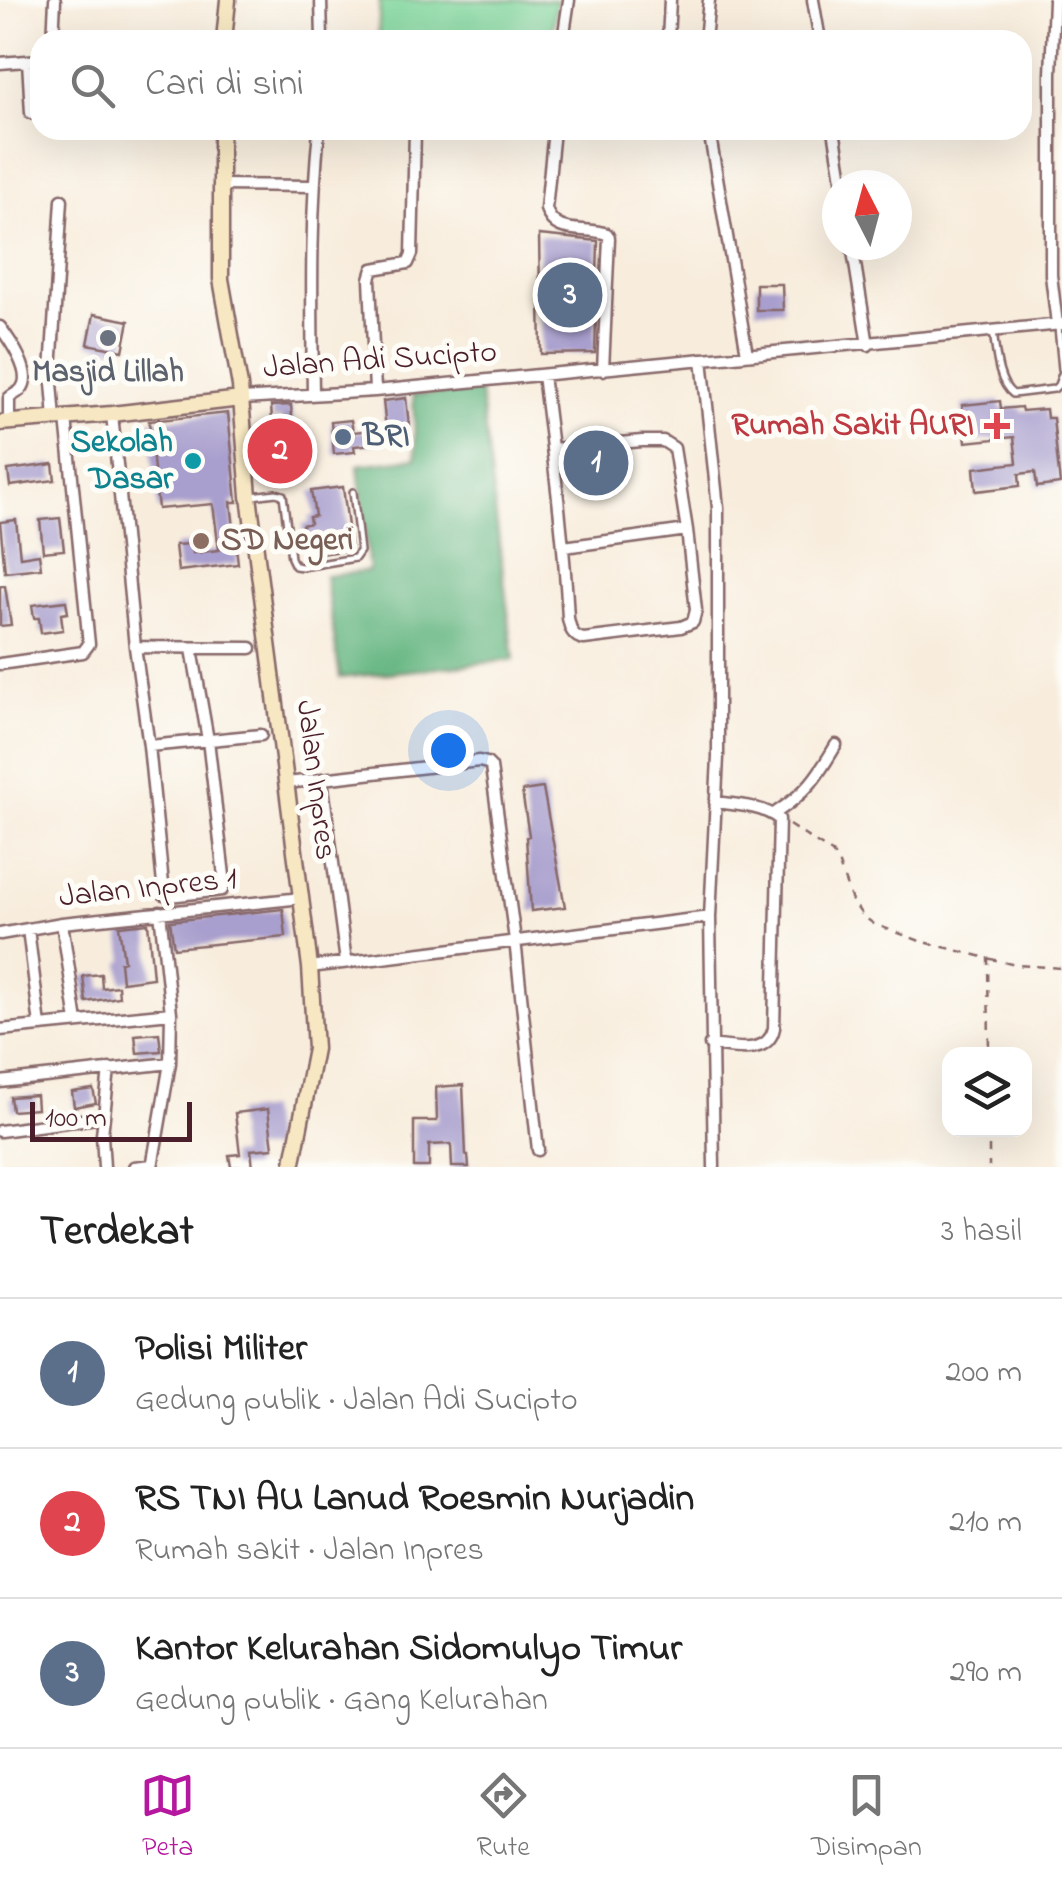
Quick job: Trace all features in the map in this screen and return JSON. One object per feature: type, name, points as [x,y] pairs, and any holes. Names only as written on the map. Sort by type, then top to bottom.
[{"type":"main road","points":[[225,30],[228,0]]},
{"type":"main road","name":"Jalan Inpres","points":[[221,140],[221,279],[241,399],[310,967],[314,1049],[292,1167]]},
{"type":"main road","name":"Jalan Adi Sucipto","points":[[4,422],[241,399]]},
{"type":"street","points":[[54,30],[55,0]]},
{"type":"street","points":[[321,0],[322,30]]},
{"type":"street","points":[[565,30],[570,0]]},
{"type":"street","points":[[668,30],[670,0]]},
{"type":"street","points":[[707,30],[709,0]]},
{"type":"street","points":[[814,0],[818,30]]},
{"type":"street","points":[[1054,0],[1057,143],[1051,275],[1060,324]]},
{"type":"street","points":[[0,63],[30,61]]},
{"type":"street","points":[[313,394],[313,186],[318,140]]},
{"type":"street","points":[[375,391],[370,279],[373,269],[403,265],[412,254],[415,140]]},
{"type":"street","points":[[553,140],[548,217],[560,228],[600,230],[609,238],[603,370]]},
{"type":"street","points":[[711,140],[747,354]]},
{"type":"street","points":[[835,140],[840,170]]},
{"type":"street","points":[[220,185],[313,186]]},
{"type":"street","points":[[0,664],[83,652],[89,644],[61,418],[51,372],[62,200]]},
{"type":"street","points":[[854,260],[868,344]]},
{"type":"street","name":"Jalan Adi Sucipto","points":[[241,399],[375,391],[1060,324]]},
{"type":"street","points":[[0,327],[17,350],[24,382],[9,398],[4,422]]},
{"type":"street","points":[[702,359],[718,508],[718,737],[710,917],[714,1167]]},
{"type":"street","points":[[543,375],[570,629],[578,638],[681,628],[693,622],[696,610],[674,448],[663,441],[552,449]]},
{"type":"street","points":[[112,414],[160,867],[164,894],[169,896],[222,890],[226,884],[192,648]]},
{"type":"street","points":[[564,547],[687,530]]},
{"type":"street","points":[[136,647],[251,648]]},
{"type":"street","points":[[149,746],[261,735]]},
{"type":"street","points":[[710,1044],[746,1048],[767,1044],[772,1038],[776,817],[815,780],[836,745]]},
{"type":"street","points":[[287,783],[478,761],[491,768],[538,1150]]},
{"type":"street","points":[[322,778],[346,962]]},
{"type":"street","points":[[715,802],[752,806],[776,817]]},
{"type":"street","name":"Jalan Inpres 1","points":[[0,934],[62,923],[302,898]]},
{"type":"street","points":[[134,1167],[152,1166],[170,1063],[171,1013],[160,912]]},
{"type":"street","points":[[310,967],[710,917]]},
{"type":"street","points":[[62,923],[77,1022]]},
{"type":"street","points":[[28,929],[40,1026]]},
{"type":"street","points":[[0,1030],[171,1013]]},
{"type":"street","points":[[0,1082],[170,1063]]},
{"type":"street","points":[[104,1167],[109,1069]]},
{"type":"street","points":[[0,1131],[104,1117]]},
{"type":"lane","points":[[992,330],[1002,380],[1013,394],[1054,389],[1061,380],[1060,324]]},
{"type":"lane","points":[[245,438],[265,435],[270,472]]},
{"type":"lane","points":[[250,496],[283,495],[291,558],[295,566],[302,567],[359,555],[352,492]]},
{"type":"path","points":[[776,817],[832,854],[852,901],[874,924],[920,942],[1015,966],[1062,968]]},
{"type":"path","points":[[988,957],[989,1047]]},
{"type":"path","points":[[989,1137],[989,1167]]},
{"type":"green space","points":[[380,0],[557,0],[552,30],[378,30]]},
{"type":"green space","points":[[480,391],[514,660],[340,678],[325,576],[369,571],[358,465],[416,458],[413,395]]},
{"type":"building","points":[[539,235],[598,241],[595,353],[541,354]]},
{"type":"building","points":[[756,284],[782,284],[783,310],[756,310]]},
{"type":"building","points":[[94,314],[129,321],[123,351],[88,344]]},
{"type":"building","points":[[406,398],[409,426],[386,429],[383,401]]},
{"type":"building","points":[[1000,401],[1001,409],[1046,409],[1047,418],[1053,418],[1060,484],[1037,487],[1035,472],[1019,474],[1020,486],[976,491],[974,468],[1017,463],[1014,437],[966,442],[962,405]]},
{"type":"building","points":[[291,405],[293,428],[299,427],[305,471],[287,473],[285,462],[279,462],[277,445],[285,444],[282,418],[272,419],[271,406]]},
{"type":"building","name":"Sekolah Dasar","points":[[228,413],[237,502],[231,502],[238,564],[178,571],[175,545],[192,544],[193,553],[219,550],[213,504],[158,509],[149,421]]},
{"type":"building","name":"BRI","points":[[351,420],[353,432],[382,429],[384,443],[354,446],[355,452],[334,454],[331,422]]},
{"type":"building","points":[[53,464],[55,480],[10,486],[8,470]]},
{"type":"building","points":[[343,487],[351,550],[319,554],[318,540],[312,541],[311,535],[303,536],[302,525],[315,516],[311,491]]},
{"type":"building","points":[[60,518],[64,550],[43,552],[40,520]]},
{"type":"building","points":[[16,520],[20,557],[39,554],[41,568],[5,572],[0,522]]},
{"type":"building","points":[[0,586],[5,586],[11,625],[0,626]]},
{"type":"building","points":[[66,601],[68,613],[61,614],[63,630],[41,633],[32,605]]},
{"type":"building","points":[[543,788],[565,907],[531,911],[526,837],[529,836],[522,791]]},
{"type":"building","points":[[283,909],[286,937],[174,948],[170,921]]},
{"type":"building","points":[[148,923],[153,978],[122,982],[120,962],[124,961],[119,926]]},
{"type":"building","points":[[101,974],[102,988],[118,986],[119,997],[86,1002],[83,976]]},
{"type":"building","points":[[159,1033],[161,1051],[137,1053],[135,1035]]},
{"type":"building","points":[[463,1085],[469,1167],[452,1167],[451,1144],[429,1145],[429,1167],[414,1167],[414,1121],[437,1121],[436,1087]]},
{"type":"building","points":[[93,1089],[96,1103],[74,1107],[72,1092]]},
{"type":"building","points":[[36,1095],[37,1109],[12,1111],[10,1097]]},
{"type":"building","points":[[268,1109],[273,1148],[251,1150],[253,1167],[231,1167],[229,1155],[240,1154],[235,1113]]},
{"type":"place","name":"Kantor Kelurahan Sidomulyo Timur","points":[[570,295]]},
{"type":"place","name":"Masjid Lillah","points":[[108,338]]},
{"type":"place","name":"Rumah Sakit AURI","points":[[997,426]]},
{"type":"place","name":"BRI","points":[[343,437]]},
{"type":"place","name":"RS TNI AU Lanud Roesmin Nurjadin","points":[[280,451]]},
{"type":"place","name":"Sekolah Dasar","points":[[193,461]]},
{"type":"place","name":"Polisi Militer","points":[[596,463]]},
{"type":"place","name":"SD Negeri","points":[[201,541]]}]
